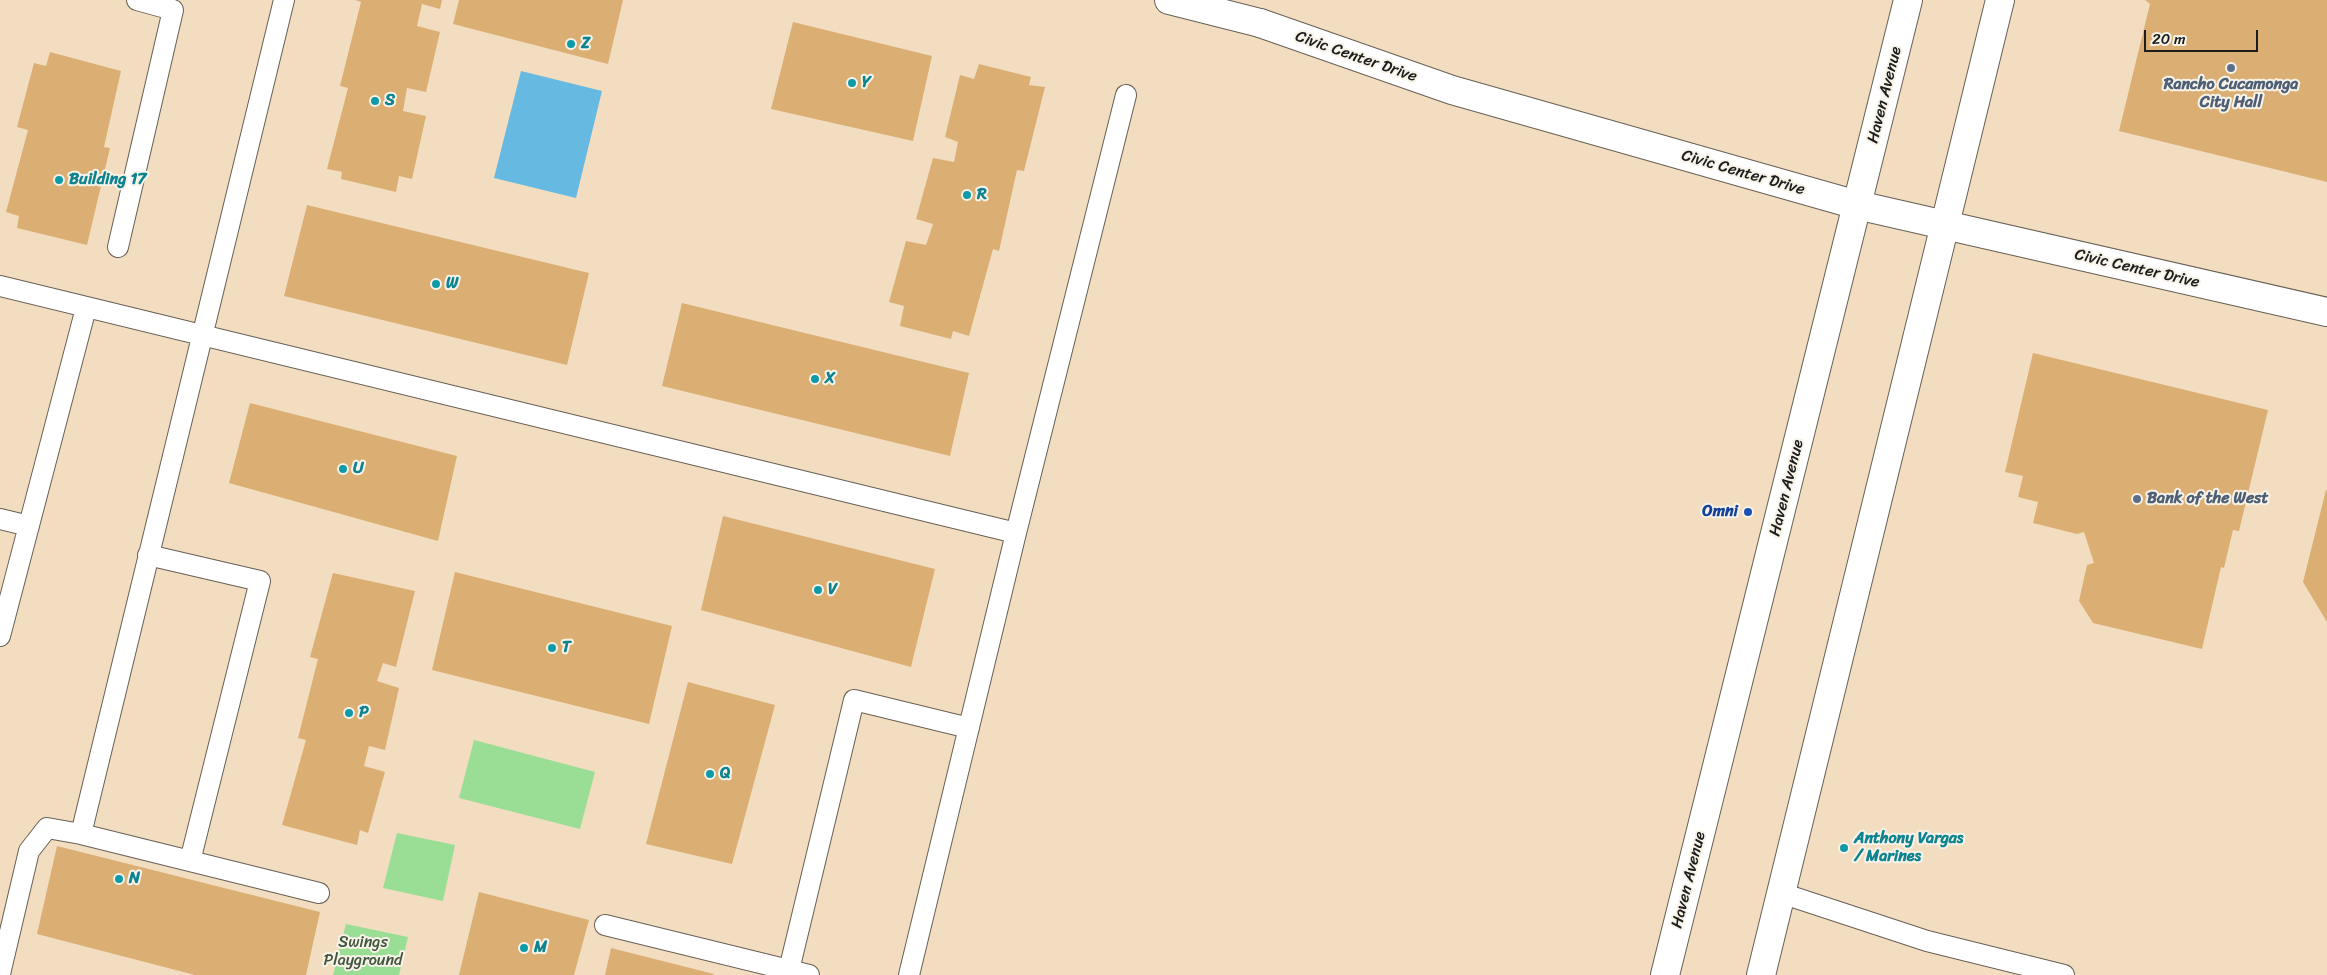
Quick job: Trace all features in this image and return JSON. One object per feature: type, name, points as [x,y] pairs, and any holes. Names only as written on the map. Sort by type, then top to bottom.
[{"type":"main road","name":"Civic Center Drive","points":[[1169,0],[1260,24],[1452,90],[1857,205],[2327,312]]},
{"type":"main road","name":"Haven Avenue","points":[[1665,975],[1908,0]]},
{"type":"main road","points":[[1761,975],[2000,0]]},
{"type":"lane","points":[[118,247],[172,10],[137,0]]},
{"type":"lane","points":[[81,834],[200,336],[284,0]]},
{"type":"lane","points":[[909,975],[1016,533],[1126,94]]},
{"type":"lane","points":[[0,286],[1016,533]]},
{"type":"lane","points":[[0,636],[86,308]]},
{"type":"lane","points":[[0,519],[28,526]]},
{"type":"lane","points":[[148,555],[260,582],[190,861]]},
{"type":"lane","points":[[788,970],[854,700],[969,728]]},
{"type":"lane","points":[[0,974],[30,851],[47,828],[81,834],[319,893]]},
{"type":"lane","points":[[1781,893],[1927,941],[2064,975]]},
{"type":"lane","points":[[605,926],[809,975]]},
{"type":"green space","points":[[474,740],[595,772],[580,829],[459,798]]},
{"type":"green space","points":[[397,833],[455,845],[443,901],[383,888]]},
{"type":"green space","name":"Swings Playground","points":[[346,924],[408,937],[399,975],[333,975]]},
{"type":"water","points":[[521,71],[602,91],[576,198],[494,178]]},
{"type":"building","name":"S","points":[[355,0],[442,0],[440,9],[422,4],[417,26],[440,32],[426,92],[407,88],[403,111],[426,116],[412,179],[399,176],[396,192],[341,179],[342,172],[327,169],[348,88],[340,86],[361,2]]},
{"type":"building","name":"Z","points":[[459,0],[623,0],[608,64],[453,24]]},
{"type":"building","name":"Rancho Cucamonga City Hall","points":[[2145,0],[2327,0],[2327,182],[2119,131],[2150,4]]},
{"type":"building","name":"Y","points":[[793,22],[932,56],[913,141],[771,109]]},
{"type":"building","name":"Building 17","points":[[50,52],[121,71],[104,147],[110,148],[87,245],[17,228],[19,216],[6,212],[28,130],[17,127],[34,63],[46,66]]},
{"type":"building","name":"R","points":[[979,64],[1031,77],[1029,85],[1045,87],[1024,171],[1017,170],[999,251],[993,249],[969,336],[953,331],[951,339],[900,326],[904,306],[889,302],[906,241],[926,245],[933,224],[916,219],[933,158],[954,162],[958,142],[945,137],[960,75],[974,79]]},
{"type":"building","name":"W","points":[[307,205],[589,273],[567,365],[284,296]]},
{"type":"building","name":"X","points":[[682,303],[969,373],[950,456],[662,386]]},
{"type":"building","name":"Bank of the West","points":[[2033,353],[2268,410],[2239,531],[2233,530],[2224,568],[2221,567],[2202,649],[2093,623],[2079,601],[2087,565],[2094,563],[2084,532],[2077,534],[2033,523],[2038,502],[2018,497],[2023,476],[2005,472]]},
{"type":"building","name":"U","points":[[250,403],[457,456],[438,541],[229,483]]},
{"type":"building","points":[[2327,490],[2327,622],[2303,582]]},
{"type":"building","name":"V","points":[[723,516],[935,569],[911,667],[701,610]]},
{"type":"building","name":"T","points":[[455,572],[672,626],[649,724],[432,670]]},
{"type":"building","name":"P","points":[[333,573],[415,591],[396,667],[383,663],[377,681],[399,688],[385,750],[369,746],[364,766],[385,772],[368,833],[360,830],[357,845],[282,825],[306,740],[298,738],[318,659],[310,657]]},
{"type":"building","name":"Q","points":[[688,682],[775,705],[732,864],[646,844]]},
{"type":"building","name":"N","points":[[57,846],[320,912],[306,975],[195,975],[37,934]]},
{"type":"building","name":"M","points":[[479,892],[589,920],[574,975],[459,975]]},
{"type":"building","points":[[611,948],[714,974],[714,975],[605,975]]},
{"type":"place","name":"Z","points":[[571,44]]},
{"type":"place","name":"Rancho Cucamonga City Hall","points":[[2231,68]]},
{"type":"place","name":"Y","points":[[852,83]]},
{"type":"place","name":"S","points":[[375,101]]},
{"type":"place","name":"Building 17","points":[[59,180]]},
{"type":"place","name":"R","points":[[967,195]]},
{"type":"place","name":"W","points":[[436,284]]},
{"type":"place","name":"X","points":[[815,379]]},
{"type":"place","name":"U","points":[[343,469]]},
{"type":"place","name":"Bank of the West","points":[[2137,499]]},
{"type":"place","name":"Omni","points":[[1748,512]]},
{"type":"place","name":"V","points":[[818,590]]},
{"type":"place","name":"T","points":[[552,648]]},
{"type":"place","name":"P","points":[[349,713]]},
{"type":"place","name":"Q","points":[[710,774]]},
{"type":"place","name":"Anthony Vargas / Marines","points":[[1844,848]]},
{"type":"place","name":"N","points":[[119,879]]},
{"type":"place","name":"M","points":[[524,948]]}]
